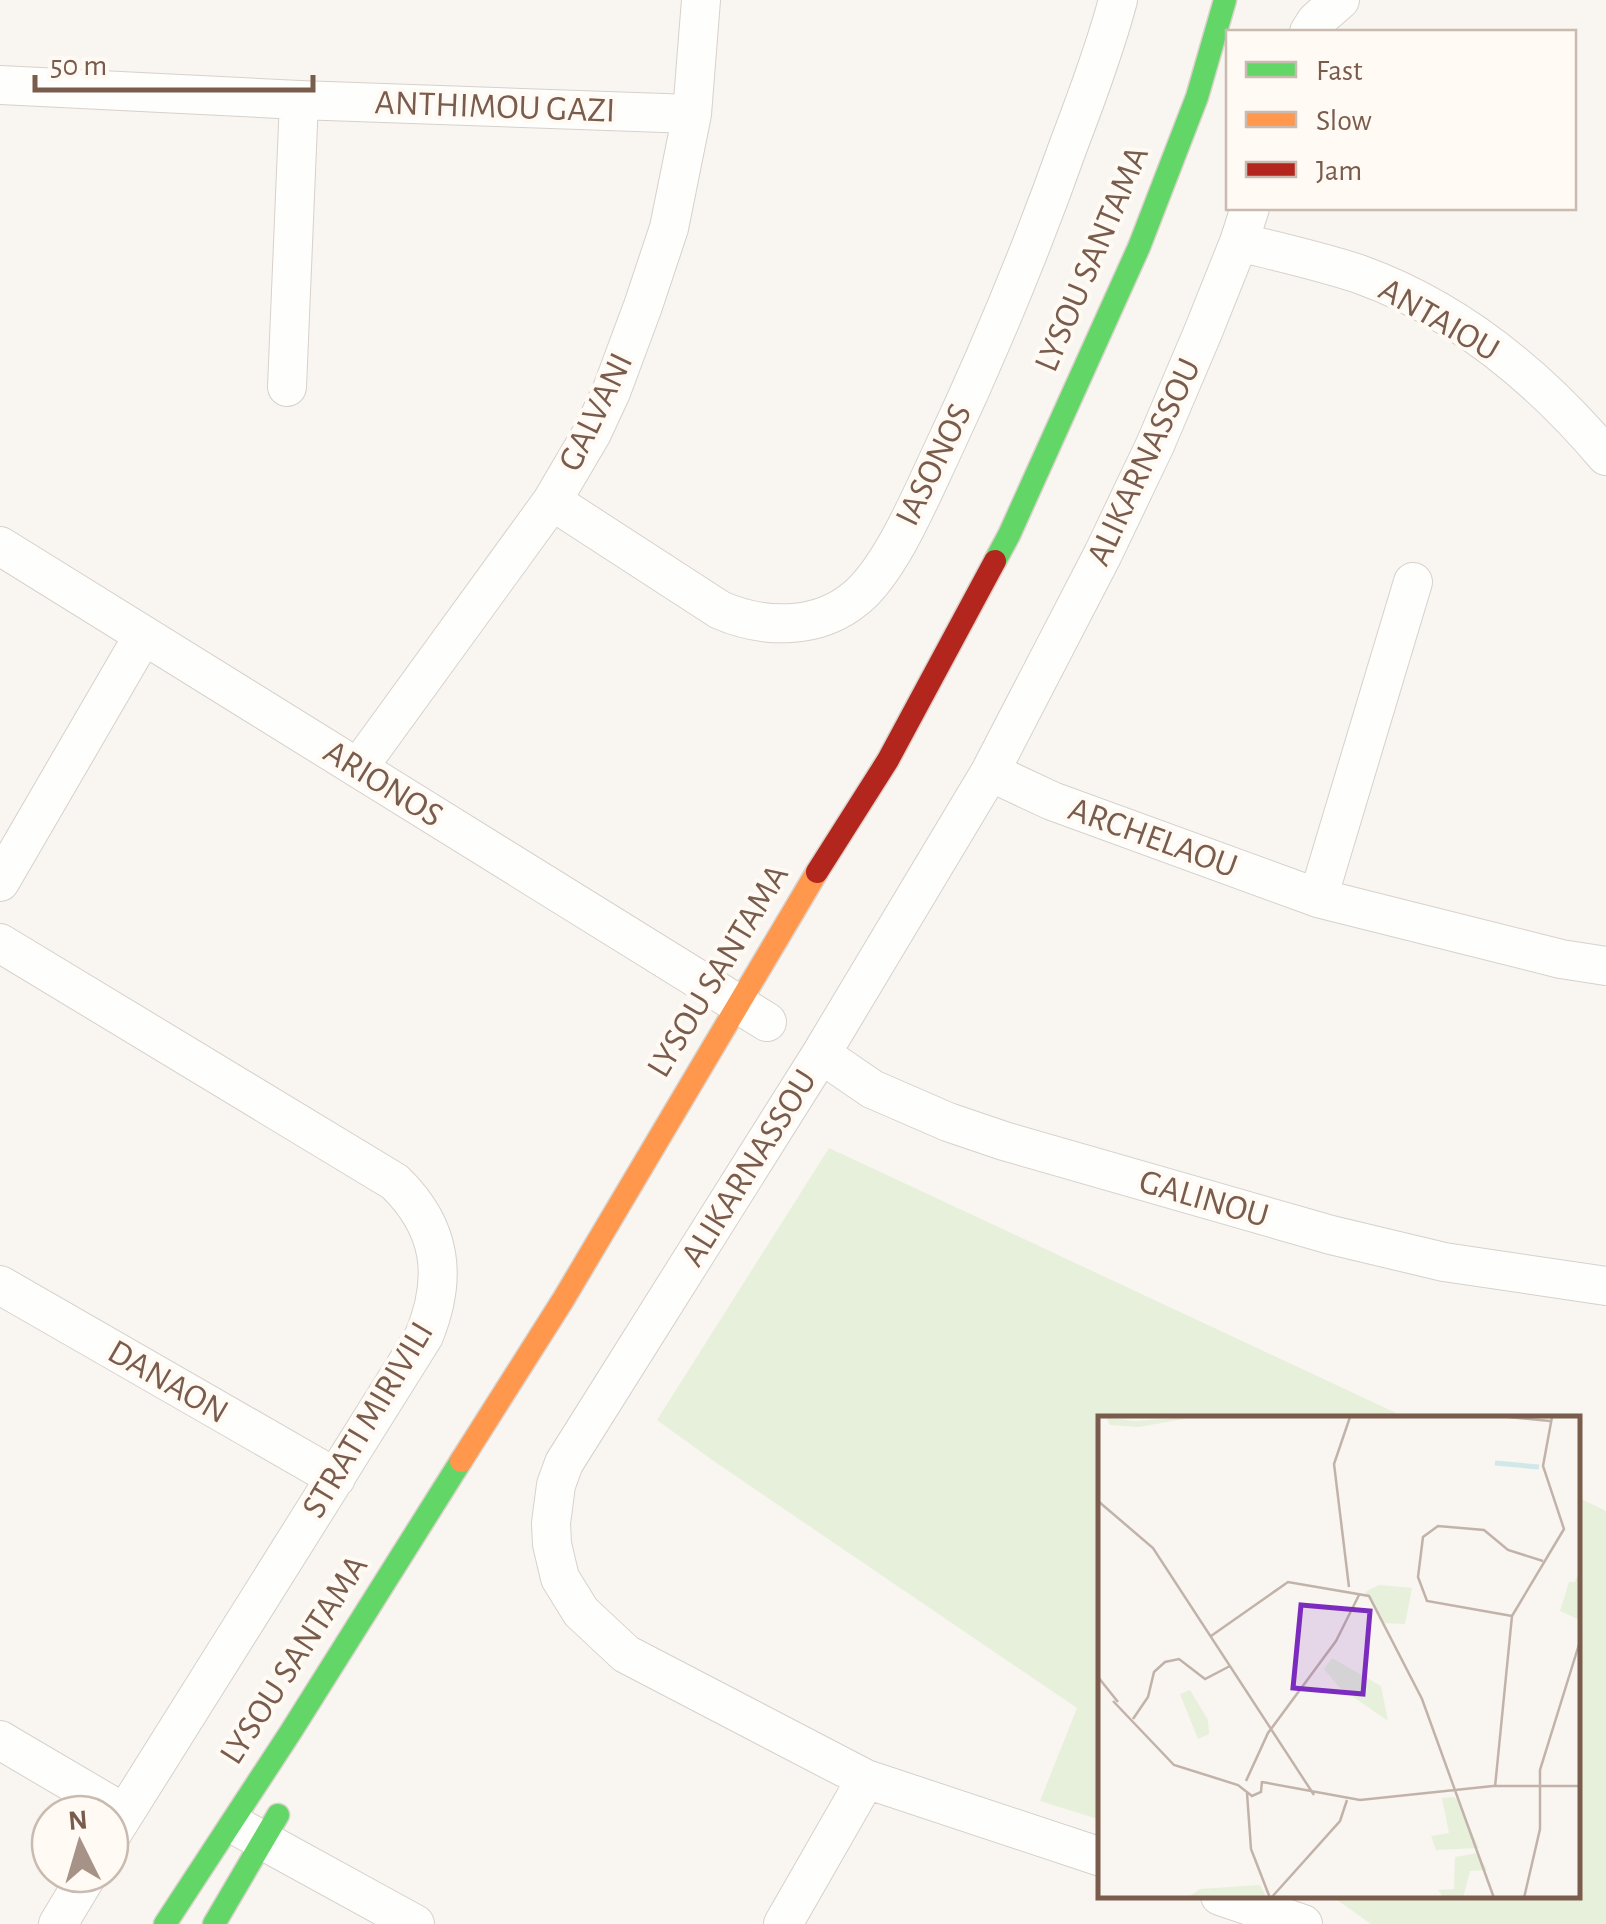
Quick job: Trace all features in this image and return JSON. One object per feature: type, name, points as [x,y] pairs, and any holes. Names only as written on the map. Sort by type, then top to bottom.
[{"type":"main road","name":"LYSOU SANTAMA","points":[[214,1924],[246,1832],[290,1733],[563,1300],[760,1017],[826,857],[888,760],[1009,535],[1139,246],[1198,97],[1226,0]]},
{"type":"main road","name":"LYSOU SANTAMA","points":[[165,1924],[246,1832],[293,1790]]},
{"type":"street","name":"GALVANI","points":[[358,768],[552,502],[592,433],[644,306],[669,228],[692,114],[701,0]]},
{"type":"street","name":"IASONOS","points":[[552,502],[735,617],[772,624],[808,622],[828,616],[859,596],[882,569],[990,350],[1091,86],[1118,0]]},
{"type":"street","points":[[1310,30],[1340,0]]},
{"type":"street","name":"ANTHIMOU GAZI","points":[[0,85],[692,114]]},
{"type":"street","points":[[288,387],[299,100]]},
{"type":"street","name":"ANTAIOU","points":[[1244,224],[1406,294],[1447,316],[1510,360],[1556,401],[1606,456]]},
{"type":"street","name":"ALIKARNASSOU","points":[[1098,1856],[866,1779],[626,1654],[581,1612],[560,1578],[552,1544],[553,1504],[564,1463],[820,1054],[990,772],[1155,445],[1244,224]]},
{"type":"street","name":"ARIONOS","points":[[0,546],[760,1017]]},
{"type":"street","points":[[1318,898],[1413,582]]},
{"type":"street","points":[[0,882],[143,636]]},
{"type":"street","name":"ARCHELAOU","points":[[990,772],[1052,801],[1318,898],[1561,959],[1606,966]]},
{"type":"street","name":"STRATI MIRIVILI","points":[[0,943],[395,1182],[419,1208],[436,1248],[438,1286],[424,1336],[130,1804]]},
{"type":"street","name":"GALINOU","points":[[820,1054],[872,1089],[1004,1141],[1331,1236],[1444,1262],[1606,1286]]},
{"type":"street","name":"DANAON","points":[[0,1285],[336,1478]]},
{"type":"street","points":[[0,1740],[74,1794]]},
{"type":"street","points":[[783,1924],[866,1779]]},
{"type":"street","points":[[246,1832],[415,1924]]},
{"type":"street","points":[[58,1924],[76,1894]]},
{"type":"street","points":[[1229,1899],[1303,1924]]},
{"type":"green space","points":[[829,1148],[1403,1416],[1098,1416],[1098,1819],[1040,1801],[1077,1708],[657,1420]]},
{"type":"green space","points":[[1581,1499],[1606,1511],[1606,1924],[1371,1924],[1336,1899],[1581,1899]]},
{"type":"traffic: fast","points":[[995,561],[1139,247],[1197,97],[1225,0]]},
{"type":"traffic: fast","points":[[165,1924],[461,1461]]},
{"type":"traffic: fast","points":[[214,1924],[278,1815]]},
{"type":"traffic: slow","points":[[461,1461],[563,1300],[817,872]]},
{"type":"traffic: jam","points":[[817,872],[888,760],[995,561]]}]
